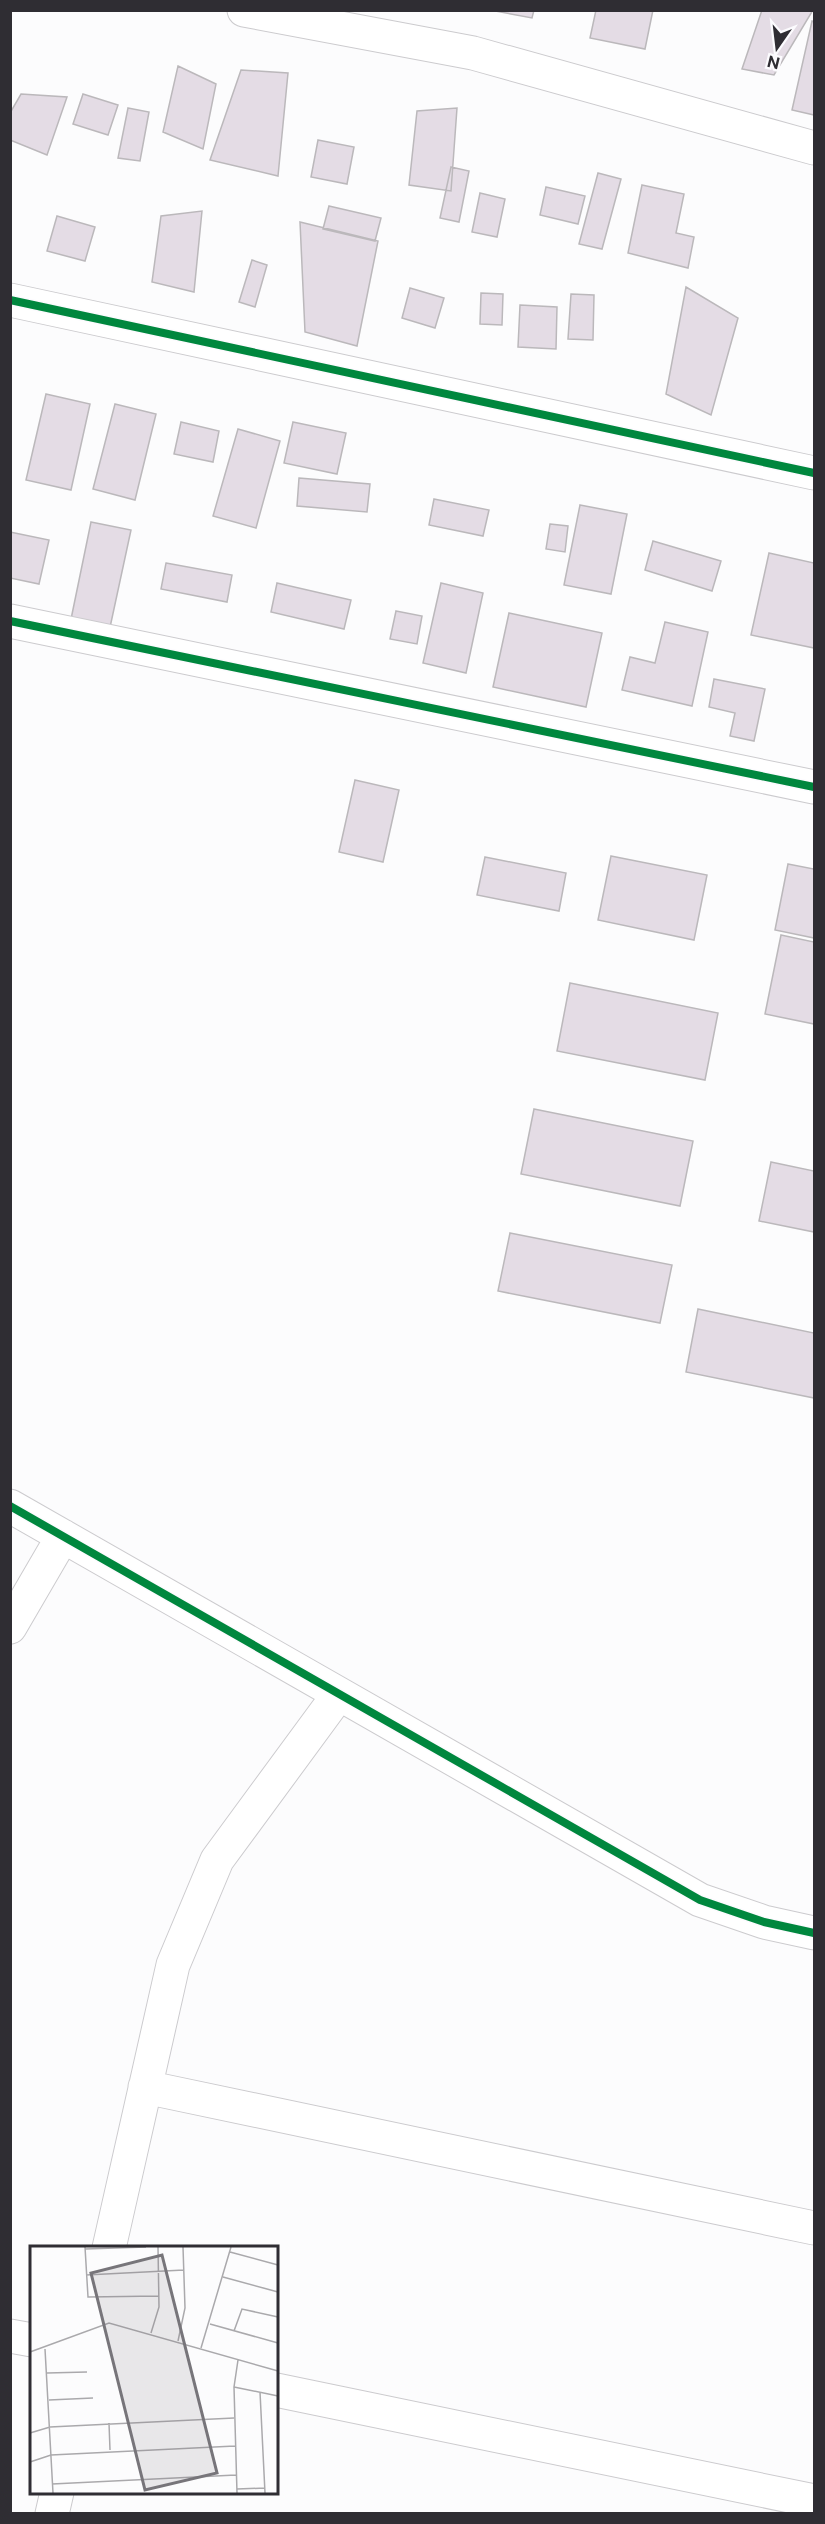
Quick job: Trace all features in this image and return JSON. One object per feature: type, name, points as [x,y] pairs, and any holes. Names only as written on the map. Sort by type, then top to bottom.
[{"type":"street","points":[[244,10],[473,53],[814,148]]},
{"type":"street","points":[[10,300],[814,473]]},
{"type":"street","points":[[10,621],[814,787]]},
{"type":"street","points":[[10,1506],[700,1900],[764,1922],[814,1933]]},
{"type":"street","points":[[10,1627],[63,1536]]},
{"type":"street","points":[[109,2246],[173,1965],[188,1922],[217,1860],[339,1694]]},
{"type":"street","points":[[145,2087],[814,2228]]},
{"type":"street","points":[[10,2336],[30,2340]]},
{"type":"street","points":[[278,2390],[814,2501]]},
{"type":"street","points":[[52,2514],[57,2494]]},
{"type":"building","points":[[490,10],[534,10],[532,18]]},
{"type":"building","points":[[596,10],[653,10],[645,49],[590,38]]},
{"type":"building","points":[[762,10],[813,10],[774,75],[742,69]]},
{"type":"building","points":[[812,21],[814,22],[814,115],[792,110]]},
{"type":"building","points":[[178,66],[216,84],[203,149],[163,132]]},
{"type":"building","points":[[241,70],[288,73],[278,176],[210,160]]},
{"type":"building","points":[[21,94],[67,97],[47,155],[10,140],[10,113]]},
{"type":"building","points":[[83,94],[118,105],[108,135],[73,124]]},
{"type":"building","points":[[128,108],[149,112],[140,161],[118,158]]},
{"type":"building","points":[[457,108],[451,191],[409,185],[417,111]]},
{"type":"building","points":[[318,140],[354,147],[347,184],[311,177]]},
{"type":"building","points":[[451,167],[469,171],[459,222],[440,218]]},
{"type":"building","points":[[598,173],[621,179],[602,249],[579,244]]},
{"type":"building","points":[[642,185],[684,194],[676,233],[694,237],[688,268],[628,253]]},
{"type":"building","points":[[546,187],[585,196],[578,224],[540,215]]},
{"type":"building","points":[[480,193],[505,199],[497,237],[472,232]]},
{"type":"building","points":[[329,206],[381,218],[375,241],[323,229]]},
{"type":"building","points":[[202,211],[194,292],[152,282],[161,216]]},
{"type":"building","points":[[57,216],[95,227],[85,261],[47,251]]},
{"type":"building","points":[[300,222],[378,241],[357,346],[305,332]]},
{"type":"building","points":[[252,260],[267,265],[255,307],[239,302]]},
{"type":"building","points":[[686,287],[738,318],[711,415],[666,394]]},
{"type":"building","points":[[410,288],[444,298],[435,328],[402,318]]},
{"type":"building","points":[[481,293],[503,294],[502,325],[480,324]]},
{"type":"building","points":[[571,294],[594,295],[593,340],[568,339]]},
{"type":"building","points":[[520,305],[557,307],[556,349],[518,347]]},
{"type":"building","points":[[46,394],[90,404],[71,490],[26,480]]},
{"type":"building","points":[[115,404],[156,414],[135,500],[93,489]]},
{"type":"building","points":[[181,422],[219,431],[213,462],[174,454]]},
{"type":"building","points":[[293,422],[346,433],[337,474],[284,463]]},
{"type":"building","points":[[238,429],[280,441],[256,528],[213,516]]},
{"type":"building","points":[[299,478],[370,484],[367,512],[297,506]]},
{"type":"building","points":[[434,499],[489,510],[483,536],[429,525]]},
{"type":"building","points":[[580,505],[627,514],[611,594],[564,585]]},
{"type":"building","points":[[91,522],[131,530],[109,632],[70,624]]},
{"type":"building","points":[[550,524],[568,526],[565,552],[546,549]]},
{"type":"building","points":[[10,532],[49,540],[39,584],[10,578]]},
{"type":"building","points":[[653,541],[721,561],[712,591],[645,570]]},
{"type":"building","points":[[769,553],[814,563],[814,648],[751,635]]},
{"type":"building","points":[[166,563],[232,575],[227,602],[161,589]]},
{"type":"building","points":[[277,583],[351,600],[344,629],[271,612]]},
{"type":"building","points":[[441,583],[483,593],[466,673],[423,663]]},
{"type":"building","points":[[396,611],[422,616],[417,644],[390,639]]},
{"type":"building","points":[[509,613],[602,633],[586,707],[493,687]]},
{"type":"building","points":[[665,622],[708,632],[692,706],[622,690],[630,657],[655,663]]},
{"type":"building","points":[[714,679],[765,689],[754,741],[730,736],[735,713],[709,707]]},
{"type":"building","points":[[355,780],[399,790],[383,862],[339,852]]},
{"type":"building","points":[[611,856],[707,875],[694,940],[598,920]]},
{"type":"building","points":[[485,857],[566,873],[559,911],[477,895]]},
{"type":"building","points":[[788,864],[814,869],[814,938],[775,930]]},
{"type":"building","points":[[781,935],[814,942],[814,1024],[765,1014]]},
{"type":"building","points":[[570,983],[718,1013],[705,1080],[557,1051]]},
{"type":"building","points":[[534,1109],[693,1141],[680,1206],[521,1174]]},
{"type":"building","points":[[771,1162],[814,1171],[814,1232],[759,1221]]},
{"type":"building","points":[[510,1233],[672,1265],[660,1323],[498,1291]]},
{"type":"building","points":[[698,1309],[814,1333],[814,1398],[686,1372]]},
{"type":"cycle path","points":[[10,300],[814,473]]},
{"type":"cycle path","points":[[10,621],[814,787]]},
{"type":"cycle path","points":[[10,1506],[700,1900],[764,1922],[814,1933]]}]
